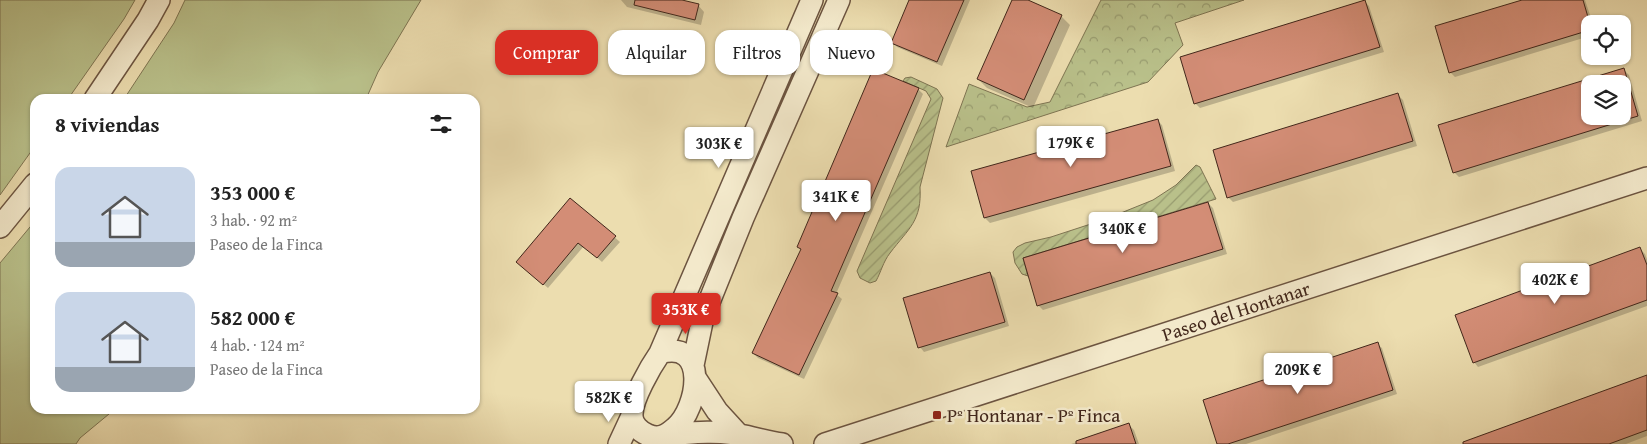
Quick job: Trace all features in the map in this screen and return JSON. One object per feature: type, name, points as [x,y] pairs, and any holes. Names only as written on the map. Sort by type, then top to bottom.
[{"type":"street","points":[[97,94],[148,20],[159,0]]},
{"type":"street","points":[[620,444],[649,369],[660,353],[812,0]]},
{"type":"street","points":[[660,439],[678,426],[686,414],[693,397],[694,372],[702,317],[743,218],[839,0]]},
{"type":"street","name":"Paseo del Hontanar","points":[[825,444],[1647,178]]},
{"type":"street","points":[[0,227],[30,190]]},
{"type":"street","points":[[660,353],[670,350],[680,352],[688,357],[694,372],[717,411],[739,434]]},
{"type":"street","points":[[632,416],[636,427],[644,434],[660,439],[703,432],[739,434],[765,442],[782,444]]},
{"type":"green space","points":[[0,0],[135,0],[124,19],[72,94],[30,94],[30,153],[0,195]]},
{"type":"green space","points":[[185,0],[421,0],[378,72],[368,94],[127,94],[174,23]]},
{"type":"green space","points":[[1101,0],[1244,0],[1175,23],[1183,45],[1148,82],[946,147],[969,84],[1027,107],[1050,102]]},
{"type":"green space","points":[[911,77],[937,89],[943,98],[920,187],[919,208],[916,216],[913,223],[888,256],[876,281],[870,283],[860,278],[857,271],[931,99],[926,91],[903,81],[905,78]]},
{"type":"green space","points":[[1196,165],[1200,167],[1216,199],[1023,258],[1028,276],[1022,274],[1015,263],[1013,252],[1017,247],[1106,219],[1153,200],[1176,185]]},
{"type":"green space","points":[[30,227],[30,414],[109,414],[80,438],[76,444],[0,444],[0,263]]},
{"type":"building","points":[[635,0],[682,0],[699,4],[695,20],[634,5]]},
{"type":"building","points":[[909,0],[964,0],[937,62],[893,44],[893,38]]},
{"type":"building","points":[[1012,0],[1028,0],[1062,15],[1024,100],[977,79]]},
{"type":"building","points":[[1365,0],[1380,47],[1194,104],[1180,57]]},
{"type":"building","points":[[1522,0],[1583,0],[1587,15],[1581,15],[1581,33],[1449,73],[1435,26]]},
{"type":"building","points":[[1624,68],[1626,75],[1601,75]]},
{"type":"building","points":[[870,75],[888,75],[919,88],[831,291],[838,293],[799,375],[752,353],[801,249],[797,247]]},
{"type":"building","points":[[1581,81],[1581,125],[1609,125],[1453,173],[1438,125]]},
{"type":"building","points":[[1631,92],[1638,116],[1631,118]]},
{"type":"building","points":[[1398,93],[1413,141],[1227,198],[1213,150]]},
{"type":"building","points":[[1158,119],[1171,166],[984,218],[971,171]]},
{"type":"building","points":[[570,198],[616,236],[597,258],[578,243],[543,285],[516,262]]},
{"type":"building","points":[[1208,202],[1223,249],[1037,306],[1023,258]]},
{"type":"building","points":[[1640,247],[1647,265],[1647,300],[1473,363],[1455,315]]},
{"type":"building","points":[[990,272],[1005,322],[918,348],[903,298]]},
{"type":"building","points":[[1378,342],[1393,390],[1228,444],[1217,444],[1203,400]]},
{"type":"building","points":[[1647,375],[1647,430],[1609,444],[1463,444],[1463,442]]},
{"type":"building","points":[[1129,423],[1136,444],[1076,444],[1076,441]]},
{"type":"place","name":"Pº Hontanar - Pº Finca","points":[[937,415]]}]
